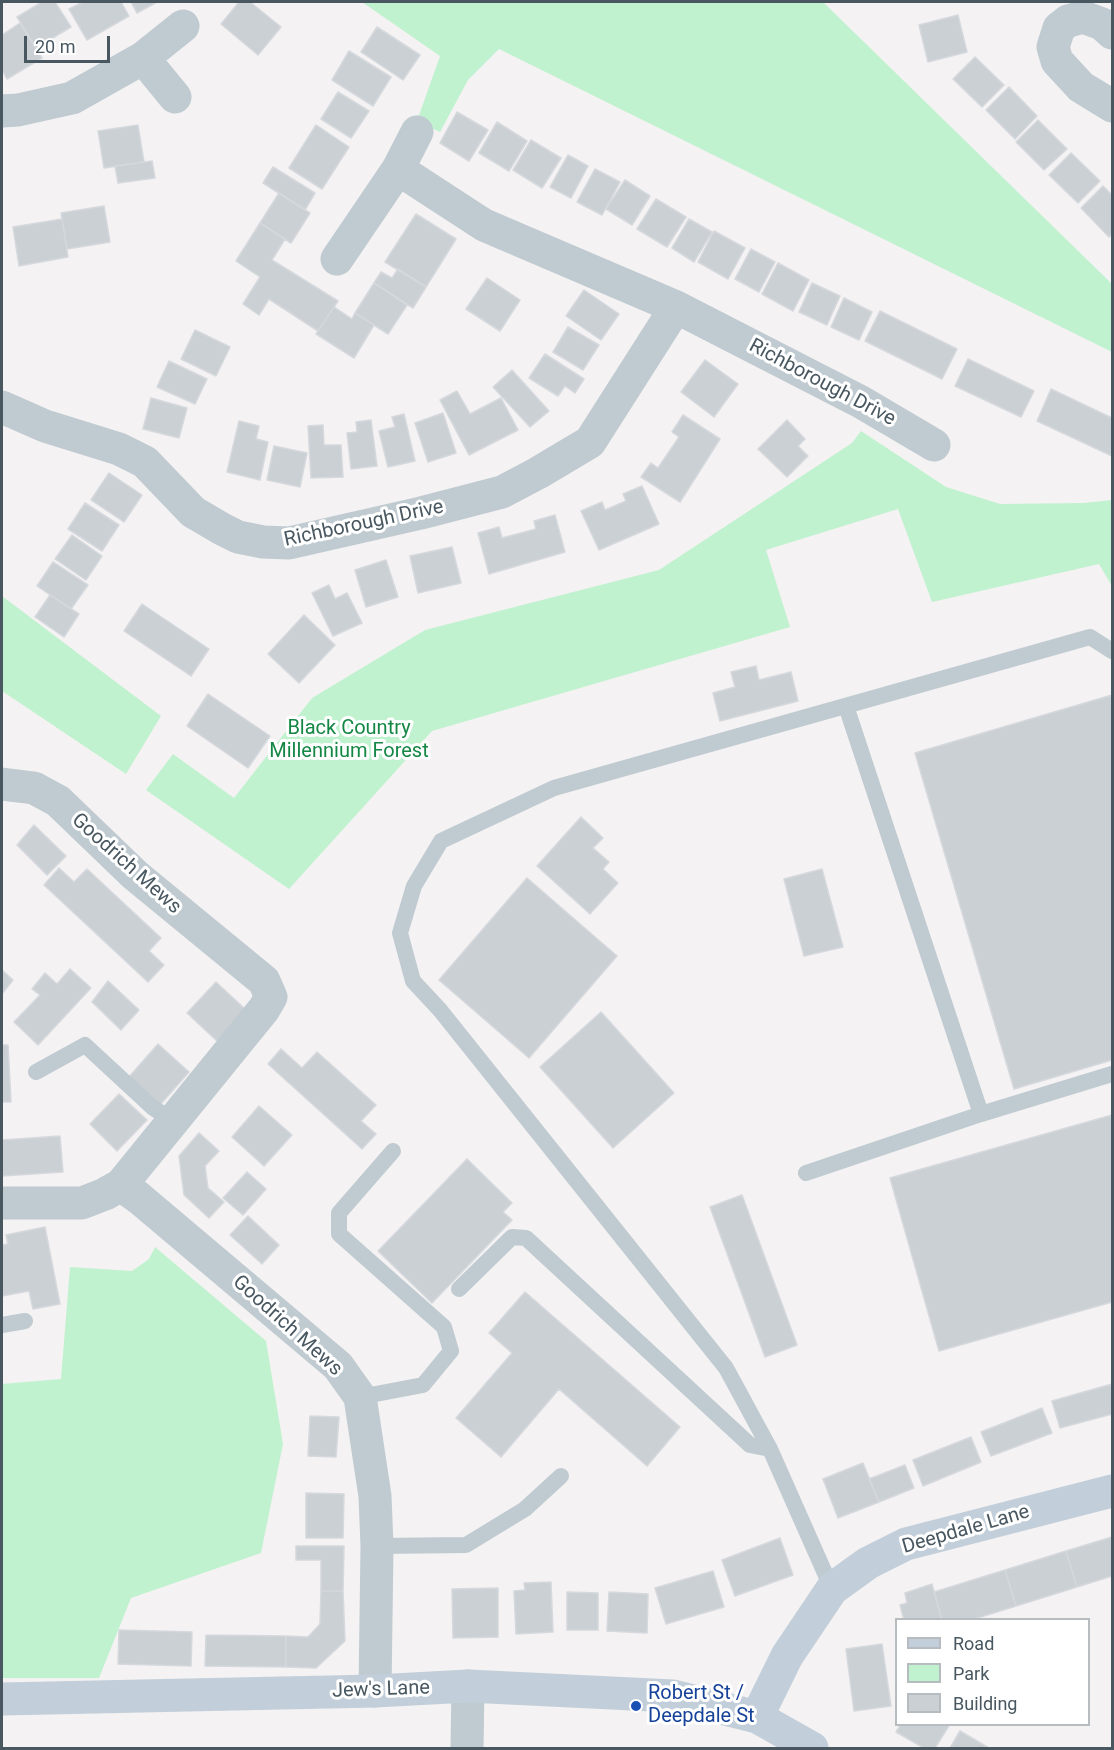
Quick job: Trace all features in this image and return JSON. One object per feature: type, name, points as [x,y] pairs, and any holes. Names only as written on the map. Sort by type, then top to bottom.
[{"type":"main road","name":"Deepdale Lane","points":[[757,1717],[787,1656],[831,1589],[868,1563],[906,1544],[1113,1491]]},
{"type":"main road","name":"Jew's Lane","points":[[2,1699],[375,1691],[468,1686],[673,1696],[757,1717],[812,1749]]},
{"type":"street","points":[[1112,101],[1081,87],[1057,62],[1053,47],[1059,28],[1068,21],[1083,17],[1102,24],[1113,33]]},
{"type":"street","points":[[2,111],[72,98],[143,58],[183,26]]},
{"type":"street","points":[[143,58],[175,97]]},
{"type":"street","points":[[337,259],[398,169],[417,132]]},
{"type":"street","name":"Richborough Drive","points":[[398,169],[484,225],[676,307],[861,402],[934,445]]},
{"type":"street","name":"Richborough Drive","points":[[2,407],[45,426],[119,449],[145,462],[193,512],[222,530],[238,537],[263,542],[289,543],[502,492],[590,442],[676,307]]},
{"type":"street","name":"Goodrich Mews","points":[[2,784],[34,788],[58,801],[135,875],[264,981],[271,997],[264,1009],[121,1185],[82,1203],[2,1203]]},
{"type":"street","name":"Goodrich Mews","points":[[121,1185],[338,1366],[360,1397],[375,1496],[377,1546],[375,1691]]},
{"type":"street","points":[[467,1749],[468,1686]]},
{"type":"lane","points":[[831,1589],[770,1449],[726,1368],[440,1010],[413,981],[400,933],[414,886],[441,841],[554,788],[1090,637],[1113,651]]},
{"type":"lane","points":[[846,706],[981,1114]]},
{"type":"lane","points":[[36,1072],[85,1045],[152,1107],[173,1121]]},
{"type":"lane","points":[[806,1173],[981,1114],[1113,1074]]},
{"type":"lane","points":[[360,1397],[423,1385],[451,1351],[444,1327],[339,1234],[339,1213],[393,1150]]},
{"type":"lane","points":[[459,1289],[512,1237],[526,1238],[750,1445],[770,1449]]},
{"type":"lane","points":[[2,1325],[25,1321]]},
{"type":"lane","points":[[377,1546],[466,1545],[525,1509],[561,1476]]},
{"type":"green space","points":[[362,2],[823,2],[1112,284],[1112,352],[499,49],[468,80],[440,132],[417,121],[440,56]]},
{"type":"green space","name":"Black Country Millennium Forest","points":[[861,431],[946,487],[1000,504],[1084,503],[1112,500],[1112,586],[1099,564],[932,602],[898,509],[766,550],[790,627],[432,731],[289,889],[146,790],[173,754],[234,798],[312,698],[425,630],[659,570],[852,443]]},
{"type":"green space","points":[[2,596],[161,716],[126,774],[2,691]]},
{"type":"green space","points":[[155,1247],[266,1341],[283,1444],[261,1553],[131,1598],[99,1678],[2,1678],[2,1384],[61,1379],[70,1267],[132,1271],[149,1259]]},
{"type":"building","points":[[42,2],[55,2],[71,27],[36,48],[17,17]]},
{"type":"building","points":[[83,2],[121,2],[129,16],[87,40],[69,9]]},
{"type":"building","points":[[131,2],[157,2],[137,13]]},
{"type":"building","points":[[239,2],[250,2],[281,27],[258,55],[221,24]]},
{"type":"building","points":[[958,15],[967,52],[928,62],[919,25]]},
{"type":"building","points":[[20,23],[42,58],[7,79],[2,70],[2,35]]},
{"type":"building","points":[[377,27],[420,55],[403,80],[361,52]]},
{"type":"building","points":[[349,51],[391,77],[373,106],[332,80]]},
{"type":"building","points":[[975,57],[1004,85],[982,107],[953,79]]},
{"type":"building","points":[[1009,87],[1037,116],[1015,139],[986,110]]},
{"type":"building","points":[[338,92],[369,111],[351,138],[321,119]]},
{"type":"building","points":[[457,112],[488,130],[469,161],[440,143]]},
{"type":"building","points":[[1038,120],[1067,149],[1044,170],[1016,142]]},
{"type":"building","points":[[497,122],[527,141],[509,171],[479,153]]},
{"type":"building","points":[[138,125],[144,162],[104,168],[98,131]]},
{"type":"building","points":[[316,125],[349,147],[322,189],[289,168]]},
{"type":"building","points":[[531,140],[561,158],[542,188],[513,170]]},
{"type":"building","points":[[1071,153],[1100,181],[1078,203],[1049,175]]},
{"type":"building","points":[[568,155],[588,166],[571,198],[550,187]]},
{"type":"building","points":[[152,161],[155,178],[118,183],[115,166]]},
{"type":"building","points":[[273,167],[315,193],[305,210],[263,183]]},
{"type":"building","points":[[595,169],[620,182],[602,215],[577,202]]},
{"type":"building","points":[[625,180],[650,196],[632,225],[606,209]]},
{"type":"building","points":[[1103,186],[1112,195],[1112,234],[1109,237],[1081,208]]},
{"type":"building","points":[[279,193],[310,213],[291,243],[260,223]]},
{"type":"building","points":[[656,199],[686,217],[667,247],[637,229]]},
{"type":"building","points":[[104,206],[110,242],[67,249],[61,213]]},
{"type":"building","points":[[416,214],[456,239],[426,287],[385,262]]},
{"type":"building","points":[[62,219],[68,257],[19,266],[13,227]]},
{"type":"building","points":[[689,219],[712,232],[694,262],[672,248]]},
{"type":"building","points":[[260,223],[285,239],[272,260],[338,301],[318,331],[269,299],[259,315],[243,304],[260,277],[236,261]]},
{"type":"building","points":[[714,231],[745,248],[728,279],[698,262]]},
{"type":"building","points":[[751,249],[775,262],[759,292],[735,279]]},
{"type":"building","points":[[778,263],[809,280],[793,311],[762,294]]},
{"type":"building","points":[[398,269],[426,287],[413,308],[374,283],[381,272],[392,278]]},
{"type":"building","points":[[487,278],[520,300],[500,331],[466,309]]},
{"type":"building","points":[[374,283],[407,305],[388,334],[355,313]]},
{"type":"building","points":[[812,283],[840,296],[827,325],[799,312]]},
{"type":"building","points":[[584,290],[619,314],[601,340],[566,316]]},
{"type":"building","points":[[844,298],[872,312],[859,340],[831,327]]},
{"type":"building","points":[[334,307],[352,319],[355,313],[374,325],[354,358],[316,334]]},
{"type":"building","points":[[880,311],[957,349],[942,379],[865,341]]},
{"type":"building","points":[[568,327],[599,345],[583,370],[553,352]]},
{"type":"building","points":[[195,330],[230,347],[216,376],[181,359]]},
{"type":"building","points":[[545,354],[584,379],[575,393],[565,386],[558,396],[529,378]]},
{"type":"building","points":[[968,359],[1034,391],[1021,417],[955,386]]},
{"type":"building","points":[[705,360],[738,384],[714,417],[681,392]]},
{"type":"building","points":[[169,361],[207,379],[195,404],[157,387]]},
{"type":"building","points":[[512,370],[549,411],[530,427],[493,387]]},
{"type":"building","points":[[1051,389],[1112,418],[1112,456],[1037,421]]},
{"type":"building","points":[[457,391],[470,414],[501,398],[518,430],[469,455],[440,400]]},
{"type":"building","points":[[151,398],[187,408],[179,438],[143,429]]},
{"type":"building","points":[[443,413],[456,453],[428,462],[415,423]]},
{"type":"building","points":[[404,414],[415,461],[388,467],[379,431],[395,427],[392,417]]},
{"type":"building","points":[[683,415],[720,439],[680,502],[641,477],[651,463],[658,468],[679,437],[672,432]]},
{"type":"building","points":[[371,420],[377,466],[351,469],[347,433],[357,432],[356,422]]},
{"type":"building","points":[[787,420],[805,439],[798,446],[808,456],[787,477],[758,449]]},
{"type":"building","points":[[239,421],[259,426],[256,439],[268,442],[260,480],[227,472]]},
{"type":"building","points":[[323,425],[324,445],[341,445],[343,477],[311,478],[308,426]]},
{"type":"building","points":[[274,446],[307,453],[300,487],[267,480]]},
{"type":"building","points":[[109,473],[142,495],[124,522],[91,500]]},
{"type":"building","points":[[642,486],[659,524],[599,550],[581,511],[602,502],[605,510],[626,501],[623,494]]},
{"type":"building","points":[[85,503],[119,525],[102,551],[68,529]]},
{"type":"building","points":[[555,515],[565,552],[489,574],[478,533],[499,527],[502,538],[536,529],[534,521]]},
{"type":"building","points":[[72,535],[102,556],[86,580],[55,559]]},
{"type":"building","points":[[452,547],[461,583],[418,593],[410,556]]},
{"type":"building","points":[[386,560],[398,597],[366,607],[355,570]]},
{"type":"building","points":[[53,562],[88,585],[71,609],[37,586]]},
{"type":"building","points":[[329,585],[335,599],[347,593],[362,623],[333,636],[312,593]]},
{"type":"building","points":[[50,595],[79,614],[64,637],[35,617]]},
{"type":"building","points":[[142,604],[209,649],[191,676],[124,631]]},
{"type":"building","points":[[304,615],[335,645],[299,683],[268,654]]},
{"type":"building","points":[[756,666],[759,680],[791,672],[798,701],[720,721],[713,693],[735,687],[731,672]]},
{"type":"building","points":[[208,694],[270,736],[248,768],[187,726]]},
{"type":"building","points":[[1112,695],[1112,1060],[1014,1089],[915,753]]},
{"type":"building","points":[[581,817],[603,838],[593,848],[609,862],[603,869],[618,883],[590,914],[537,866]]},
{"type":"building","points":[[34,825],[66,856],[47,875],[17,845]]},
{"type":"building","points":[[59,868],[74,882],[87,869],[161,938],[149,951],[164,965],[148,982],[44,885]]},
{"type":"building","points":[[822,869],[843,947],[804,956],[784,879]]},
{"type":"building","points":[[527,878],[617,956],[529,1058],[439,980]]},
{"type":"building","points":[[70,969],[91,988],[38,1045],[14,1022],[40,995],[32,989],[45,973],[57,984]]},
{"type":"building","points":[[2,970],[13,980],[2,994]]},
{"type":"building","points":[[108,981],[139,1010],[121,1030],[92,1002]]},
{"type":"building","points":[[216,982],[246,1010],[217,1041],[187,1013]]},
{"type":"building","points":[[601,1012],[674,1093],[613,1148],[540,1067]]},
{"type":"building","points":[[158,1044],[189,1072],[159,1106],[128,1078]]},
{"type":"building","points":[[2,1045],[8,1045],[11,1102],[2,1102]]},
{"type":"building","points":[[281,1049],[302,1068],[317,1052],[376,1105],[361,1121],[376,1134],[362,1149],[268,1064]]},
{"type":"building","points":[[119,1094],[147,1120],[117,1151],[90,1124]]},
{"type":"building","points":[[259,1106],[292,1135],[264,1166],[232,1137]]},
{"type":"building","points":[[1112,1115],[1112,1302],[939,1351],[890,1178]]},
{"type":"building","points":[[199,1133],[219,1151],[205,1166],[208,1188],[224,1202],[209,1218],[184,1195],[179,1156]]},
{"type":"building","points":[[60,1136],[63,1172],[2,1176],[2,1140]]},
{"type":"building","points":[[467,1159],[512,1203],[503,1212],[512,1220],[432,1303],[378,1251]]},
{"type":"building","points":[[247,1172],[266,1189],[243,1215],[223,1198]]},
{"type":"building","points":[[742,1195],[797,1345],[765,1357],[710,1207]]},
{"type":"building","points":[[248,1216],[279,1245],[262,1264],[230,1235]]},
{"type":"building","points":[[45,1227],[60,1304],[33,1309],[29,1291],[2,1296],[2,1245],[8,1244],[6,1235]]},
{"type":"building","points":[[525,1292],[680,1427],[647,1466],[559,1389],[501,1457],[456,1418],[512,1353],[489,1333]]},
{"type":"building","points":[[1112,1384],[1112,1414],[1060,1428],[1052,1401]]},
{"type":"building","points":[[1042,1408],[1052,1433],[991,1456],[981,1432]]},
{"type":"building","points":[[310,1416],[339,1417],[336,1457],[308,1456]]},
{"type":"building","points":[[971,1437],[981,1462],[923,1486],[913,1460]]},
{"type":"building","points":[[863,1463],[879,1502],[838,1518],[823,1479]]},
{"type":"building","points":[[905,1465],[914,1488],[879,1502],[869,1479]]},
{"type":"building","points":[[306,1493],[344,1494],[343,1538],[306,1538]]},
{"type":"building","points":[[1112,1537],[1112,1576],[1077,1587],[1066,1551]]},
{"type":"building","points":[[780,1538],[793,1575],[735,1596],[722,1560]]},
{"type":"building","points":[[296,1546],[344,1546],[343,1591],[321,1591],[321,1560],[296,1560]]},
{"type":"building","points":[[1066,1551],[1077,1587],[1016,1606],[1005,1570]]},
{"type":"building","points":[[1005,1570],[1016,1606],[977,1618],[941,1618],[934,1592]]},
{"type":"building","points":[[713,1571],[724,1607],[666,1624],[655,1588]]},
{"type":"building","points":[[551,1582],[553,1632],[516,1634],[514,1591],[525,1590],[524,1583]]},
{"type":"building","points":[[932,1584],[941,1618],[903,1618],[900,1605],[907,1603],[905,1593]]},
{"type":"building","points":[[498,1588],[498,1637],[453,1638],[452,1589]]},
{"type":"building","points":[[321,1591],[343,1591],[345,1641],[316,1668],[286,1667],[286,1636],[308,1637],[320,1624]]},
{"type":"building","points":[[567,1592],[598,1593],[598,1630],[567,1630]]},
{"type":"building","points":[[609,1592],[648,1594],[647,1633],[607,1631]]},
{"type":"building","points":[[119,1630],[192,1632],[191,1666],[118,1664]]},
{"type":"building","points":[[206,1635],[286,1636],[286,1667],[205,1666]]},
{"type":"building","points":[[882,1644],[891,1706],[854,1711],[846,1649]]},
{"type":"building","points":[[900,1726],[949,1726],[935,1748],[924,1748],[896,1732]]},
{"type":"building","points":[[960,1731],[989,1748],[950,1748]]},
{"type":"place","name":"Robert St / Deepdale St","points":[[636,1706]]}]
